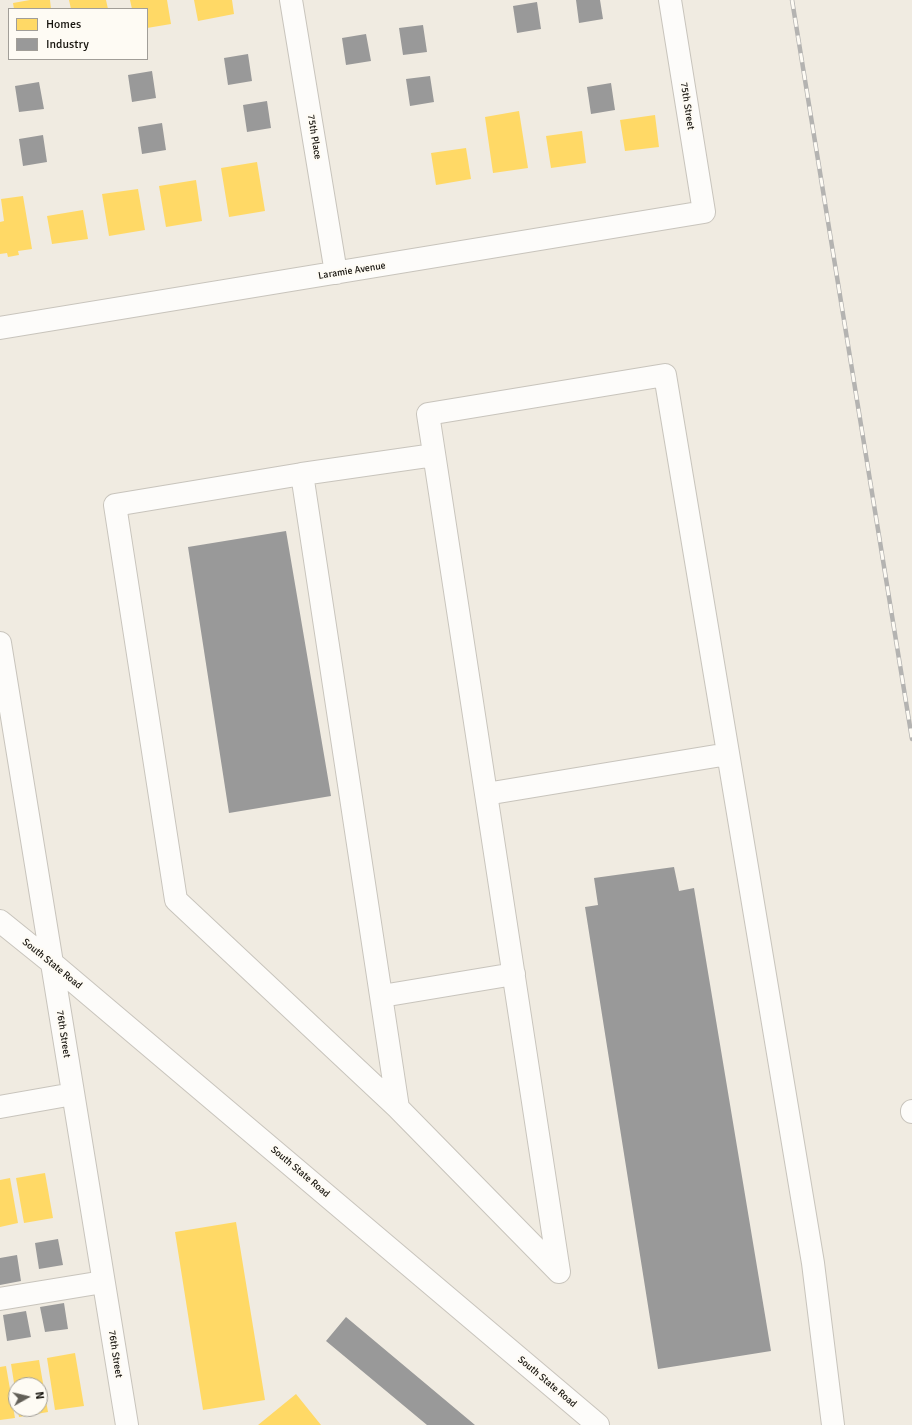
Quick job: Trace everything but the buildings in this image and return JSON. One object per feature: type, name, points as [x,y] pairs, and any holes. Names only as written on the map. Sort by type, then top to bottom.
[{"type":"street","name":"75th Place","points":[[291,0],[336,273]]},
{"type":"street","name":"75th Street","points":[[670,0],[704,212]]},
{"type":"street","name":"Laramie Avenue","points":[[0,328],[704,212]]},
{"type":"street","points":[[434,455],[302,474],[115,505],[176,900],[398,1108],[559,1272],[428,414],[665,376],[813,1263],[833,1425]]},
{"type":"street","points":[[302,474],[398,1108]]},
{"type":"street","name":"76th Street","points":[[0,643],[127,1425]]},
{"type":"street","points":[[486,794],[728,754]]},
{"type":"street","name":"South State Road","points":[[0,922],[52,963],[598,1425]]},
{"type":"street","points":[[382,996],[514,974]]},
{"type":"street","points":[[0,1107],[73,1094]]},
{"type":"street","points":[[0,1299],[104,1282]]},
{"type":"railway","points":[[792,0],[912,739]]}]
